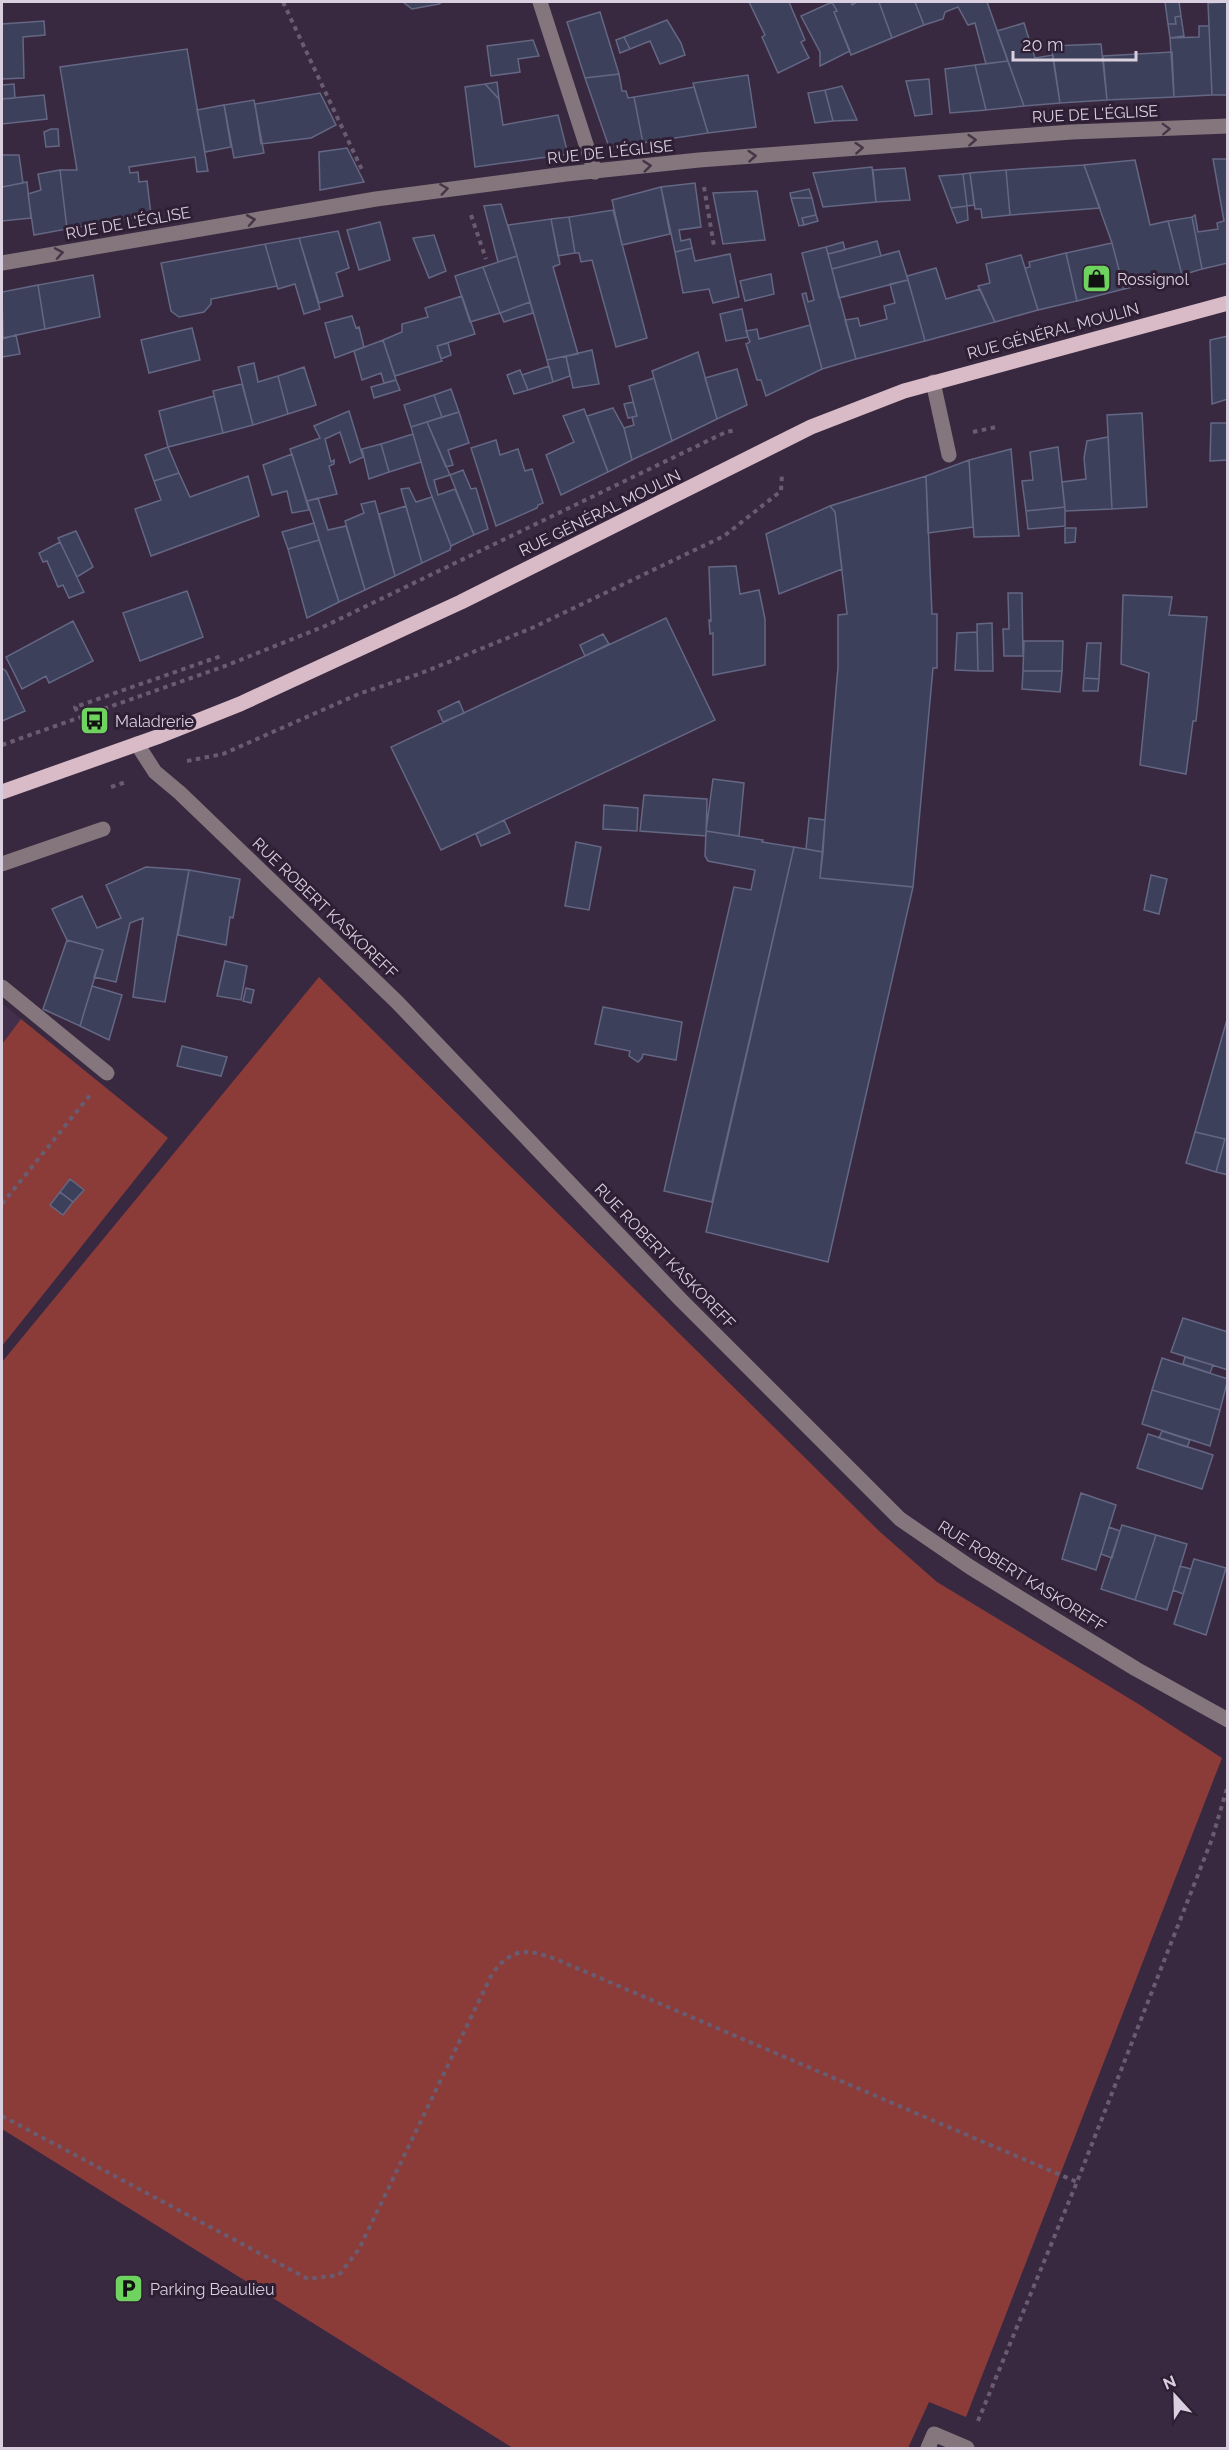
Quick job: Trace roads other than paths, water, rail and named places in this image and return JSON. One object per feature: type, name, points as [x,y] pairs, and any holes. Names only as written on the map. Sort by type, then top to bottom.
[{"type":"main road","name":"RUE GÉNÉRAL MOULIN","points":[[2,792],[240,704],[451,607],[811,427],[933,382],[1227,303]]},
{"type":"street","points":[[540,2],[595,172]]},
{"type":"street","name":"RUE DE L'ÉGLISE","points":[[2,263],[461,186],[699,160],[1072,132],[1227,126]]},
{"type":"street","points":[[933,382],[949,455]]},
{"type":"street","name":"RUE ROBERT KASKOREFF","points":[[136,744],[155,772],[180,793],[397,1002],[681,1300],[900,1519],[970,1567],[1054,1619],[1136,1669],[1227,1720]]},
{"type":"street","points":[[2,864],[103,829]]},
{"type":"street","points":[[2,987],[107,1073]]},
{"type":"street","points":[[928,2448],[934,2434],[967,2448]]},
{"type":"place","name":"Rossignol","points":[[1096,279]]},
{"type":"place","name":"Maladrerie","points":[[94,721]]},
{"type":"place","name":"Parking Beaulieu","points":[[129,2289]]}]
